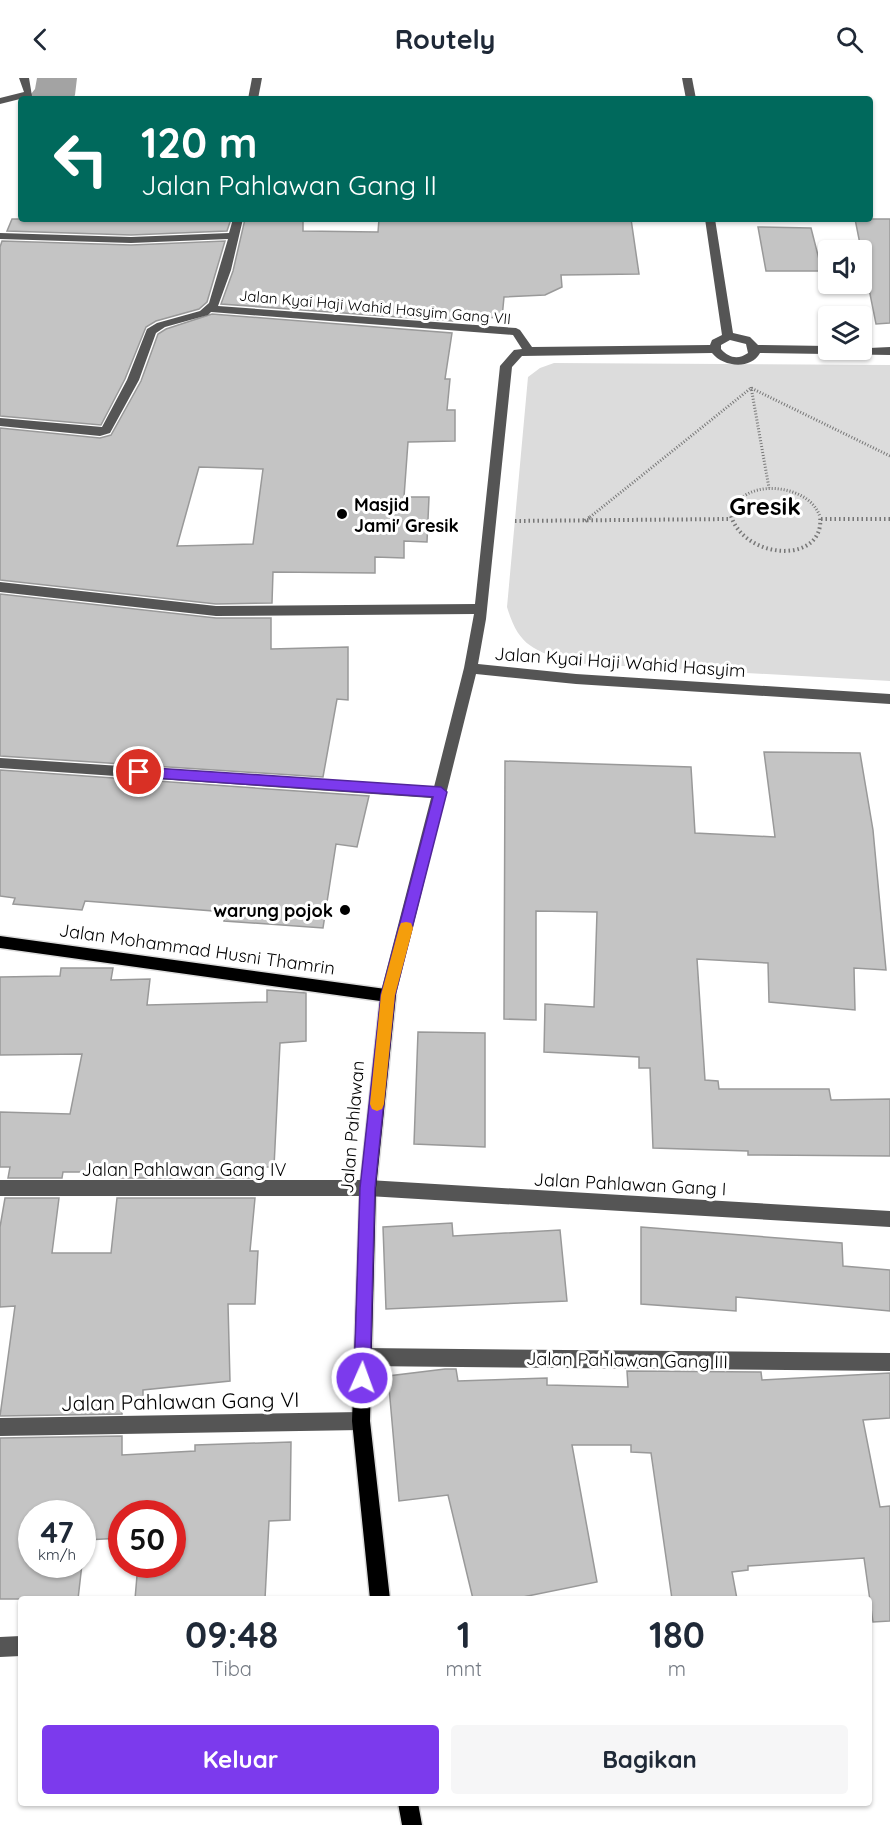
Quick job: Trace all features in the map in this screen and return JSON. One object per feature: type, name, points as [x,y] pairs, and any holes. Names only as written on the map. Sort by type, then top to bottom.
[{"type":"main road","name":"Jalan Mohammad Husni Thamrin","points":[[0,942],[388,995]]},
{"type":"main road","name":"Jalan Pahlawan","points":[[380,1596],[361,1421],[368,1188],[388,995]]},
{"type":"main road","points":[[409,1806],[412,1825]]},
{"type":"street","points":[[20,96],[30,94],[24,78]]},
{"type":"street","points":[[254,96],[257,78]]},
{"type":"street","points":[[687,78],[690,96]]},
{"type":"street","points":[[0,100],[18,96]]},
{"type":"street","points":[[0,422],[100,432],[106,430],[133,380],[151,331],[160,325],[210,309],[214,304],[226,270],[237,222]]},
{"type":"street","points":[[710,222],[728,336]]},
{"type":"street","points":[[0,236],[131,240],[234,237]]},
{"type":"street","name":"Jalan Kyai Haji Wahid Hasyim Gang VII","points":[[210,309],[516,332],[529,351]]},
{"type":"street","points":[[715,349],[716,343],[728,336],[745,339],[754,349],[890,351]]},
{"type":"street","points":[[529,351],[715,349],[724,359],[741,361],[754,354],[754,349]]},
{"type":"street","name":"Jalan Kyai Haji Wahid Hasyim","points":[[529,351],[518,353],[506,366],[480,619],[471,668],[576,680],[890,699]]},
{"type":"street","points":[[0,587],[216,611],[480,609]]},
{"type":"street","name":"Jalan Pahlawan","points":[[388,995],[471,668]]},
{"type":"street","points":[[0,762],[441,792]]},
{"type":"street","name":"Jalan Pahlawan Gang IV","points":[[0,1188],[368,1188]]},
{"type":"street","name":"Jalan Pahlawan Gang I","points":[[368,1188],[890,1219]]},
{"type":"street","name":"Jalan Pahlawan Gang III","points":[[363,1357],[890,1362]]},
{"type":"street","name":"Jalan Pahlawan Gang VI","points":[[0,1427],[361,1421]]},
{"type":"street","points":[[0,1647],[18,1646]]},
{"type":"path","points":[[741,361],[751,388],[769,488]]},
{"type":"path","points":[[751,388],[890,456]]},
{"type":"path","points":[[585,521],[751,388]]},
{"type":"path","points":[[769,488],[783,489],[808,500],[821,519],[821,528],[816,538],[801,547],[782,551],[753,545],[734,529],[730,519],[731,510],[736,501],[744,494],[756,489],[769,488]]},
{"type":"path","points":[[490,521],[730,519]]},
{"type":"path","points":[[821,519],[890,519]]},
{"type":"shaded area","points":[[554,363],[890,365],[890,681],[570,663],[537,650],[522,639],[507,607],[528,377],[540,368]]},
{"type":"building","points":[[12,219],[18,219],[18,222],[230,222],[227,231],[131,235],[7,231]]},
{"type":"building","points":[[890,219],[890,323],[876,324],[870,294],[872,294],[872,240],[859,240],[856,222]]},
{"type":"building","points":[[244,222],[303,222],[303,231],[378,232],[379,222],[631,222],[639,274],[561,275],[562,287],[545,295],[504,297],[502,318],[454,316],[453,321],[221,304],[233,271]]},
{"type":"building","points":[[758,227],[811,228],[818,255],[818,271],[766,271]]},
{"type":"building","points":[[2,241],[131,245],[225,241],[207,302],[199,309],[156,321],[146,327],[125,379],[101,425],[0,416],[0,247]]},
{"type":"building","points":[[212,314],[452,333],[445,379],[450,379],[447,410],[455,410],[455,441],[408,442],[404,497],[429,497],[427,542],[404,541],[404,558],[375,557],[375,573],[273,572],[272,603],[216,604],[0,580],[0,428],[100,438],[111,435],[141,381],[158,334],[166,329]],"holes":[[[199,467],[263,469],[253,544],[177,546]]]},
{"type":"building","points":[[0,594],[216,618],[271,618],[271,649],[348,647],[348,700],[337,699],[323,777],[0,756]]},
{"type":"building","points":[[764,752],[860,753],[873,830],[886,970],[854,968],[855,1010],[769,1002],[768,963],[697,959],[705,1080],[718,1081],[719,1089],[829,1089],[831,1100],[890,1099],[890,1156],[748,1155],[748,1151],[653,1148],[650,1068],[639,1068],[639,1057],[544,1052],[545,1004],[594,1007],[597,912],[536,911],[536,1020],[504,1019],[505,761],[691,767],[695,833],[775,837]]},
{"type":"building","points":[[0,770],[369,796],[357,847],[336,844],[323,928],[224,921],[226,912],[85,901],[82,910],[13,904],[15,898],[0,896]]},
{"type":"building","points":[[61,968],[113,968],[111,980],[150,979],[147,1005],[267,1002],[267,990],[306,993],[306,1041],[280,1043],[274,1167],[258,1167],[257,1178],[119,1178],[120,1172],[63,1172],[62,1178],[8,1178],[10,1167],[0,1167],[0,1112],[70,1114],[82,1054],[0,1055],[0,977],[60,976]]},
{"type":"building","points":[[418,1032],[485,1033],[485,1147],[414,1144]]},
{"type":"building","points":[[5,1198],[59,1198],[52,1253],[111,1253],[117,1198],[255,1198],[250,1251],[258,1251],[255,1304],[228,1304],[230,1381],[143,1390],[143,1399],[122,1401],[122,1414],[0,1416],[15,1306],[0,1307],[0,1227]]},
{"type":"building","points":[[452,1223],[453,1236],[560,1230],[567,1301],[386,1309],[383,1227]]},
{"type":"building","points":[[641,1227],[842,1243],[843,1266],[890,1270],[890,1311],[736,1297],[736,1311],[641,1304]]},
{"type":"building","points":[[456,1369],[458,1381],[547,1378],[547,1385],[628,1387],[627,1371],[761,1372],[762,1380],[890,1373],[890,1418],[863,1420],[880,1507],[890,1506],[890,1621],[873,1622],[872,1596],[869,1596],[864,1558],[748,1566],[748,1570],[732,1572],[736,1596],[672,1596],[651,1453],[631,1452],[631,1445],[572,1445],[597,1582],[528,1596],[472,1596],[448,1495],[399,1501],[388,1376]]},
{"type":"building","points":[[122,1436],[122,1455],[195,1451],[195,1445],[291,1442],[290,1520],[269,1521],[265,1596],[135,1596],[137,1578],[186,1578],[186,1500],[108,1500],[108,1539],[96,1539],[96,1500],[18,1500],[18,1578],[80,1578],[78,1596],[18,1596],[18,1599],[0,1599],[0,1438]]},
{"type":"waterway","points":[[53,96],[57,78]]},
{"type":"slow traffic","points":[[377,1104],[388,995],[406,928]]},
{"type":"place","name":"Masjid Jami' Gresik","points":[[342,514]]},
{"type":"place","name":"warung pojok","points":[[345,910]]},
{"type":"district","name":"Gresik","points":[[765,506]]},
{"type":"route","points":[[139,772],[441,792],[388,995],[368,1188],[362,1378]]}]
